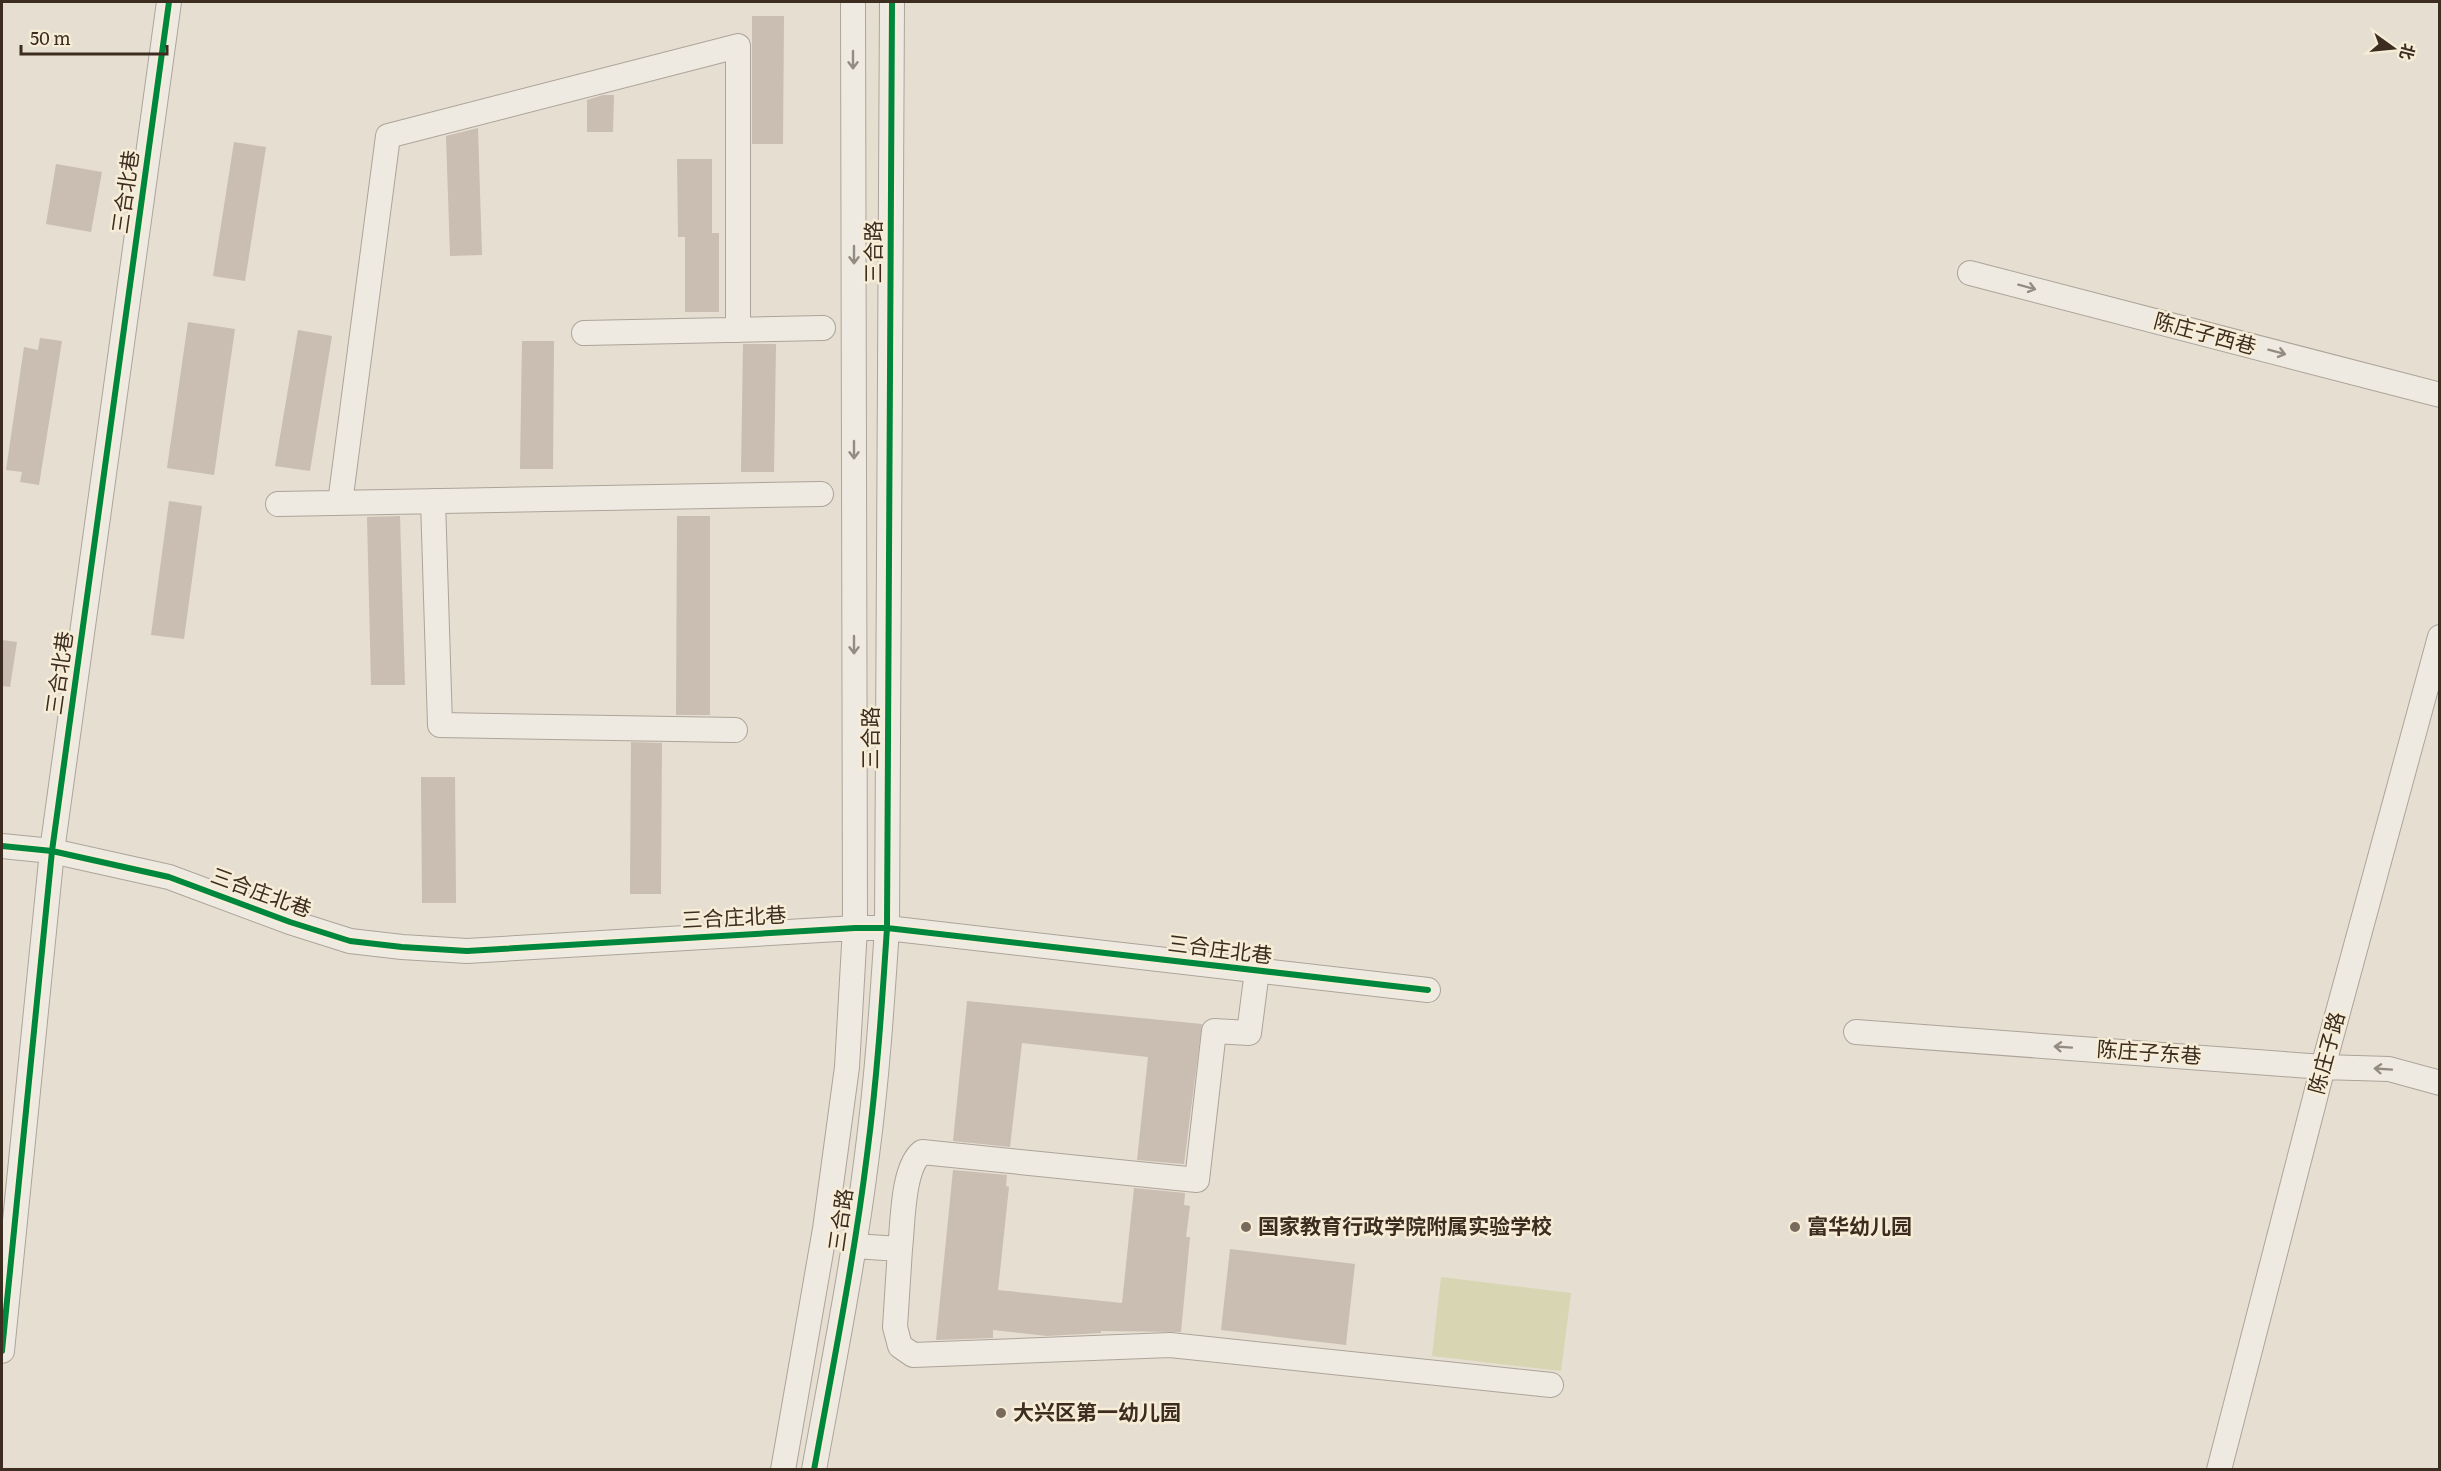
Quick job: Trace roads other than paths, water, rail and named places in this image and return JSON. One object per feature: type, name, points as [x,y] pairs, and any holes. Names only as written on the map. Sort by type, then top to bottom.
[{"type":"street","name":"三合北巷","points":[[2,1351],[52,851],[169,2]]},
{"type":"street","name":"三合路","points":[[783,1470],[825,1229],[847,1067],[855,928],[853,2]]},
{"type":"street","name":"三合路","points":[[814,1470],[854,1246],[880,1040],[887,928],[892,2]]},
{"type":"street","points":[[340,503],[388,136],[738,46],[738,330]]},
{"type":"street","name":"陈庄子西巷","points":[[1970,273],[2439,395]]},
{"type":"street","points":[[584,333],[823,328]]},
{"type":"street","points":[[279,504],[821,494]]},
{"type":"street","points":[[433,501],[440,725],[735,730]]},
{"type":"street","name":"陈庄子路","points":[[2219,1470],[2323,1067],[2439,637]]},
{"type":"street","name":"三合庄北巷","points":[[2,846],[52,851],[169,877],[290,922],[350,941],[402,947],[467,951],[887,928],[1428,990]]},
{"type":"street","points":[[1257,970],[1249,1033],[1214,1031],[1197,1180],[922,1152],[916,1157],[909,1172],[900,1249],[895,1327],[900,1346],[913,1355],[1170,1345],[1551,1385]]},
{"type":"street","name":"陈庄子东巷","points":[[1856,1032],[2323,1067],[2389,1069],[2439,1083]]},
{"type":"street","points":[[854,1246],[900,1249]]},
{"type":"place","name":"国家教育行政学院附属实验学校","points":[[1246,1227]]},
{"type":"place","name":"富华幼儿园","points":[[1795,1227]]},
{"type":"place","name":"大兴区第一幼儿园","points":[[1001,1413]]}]
